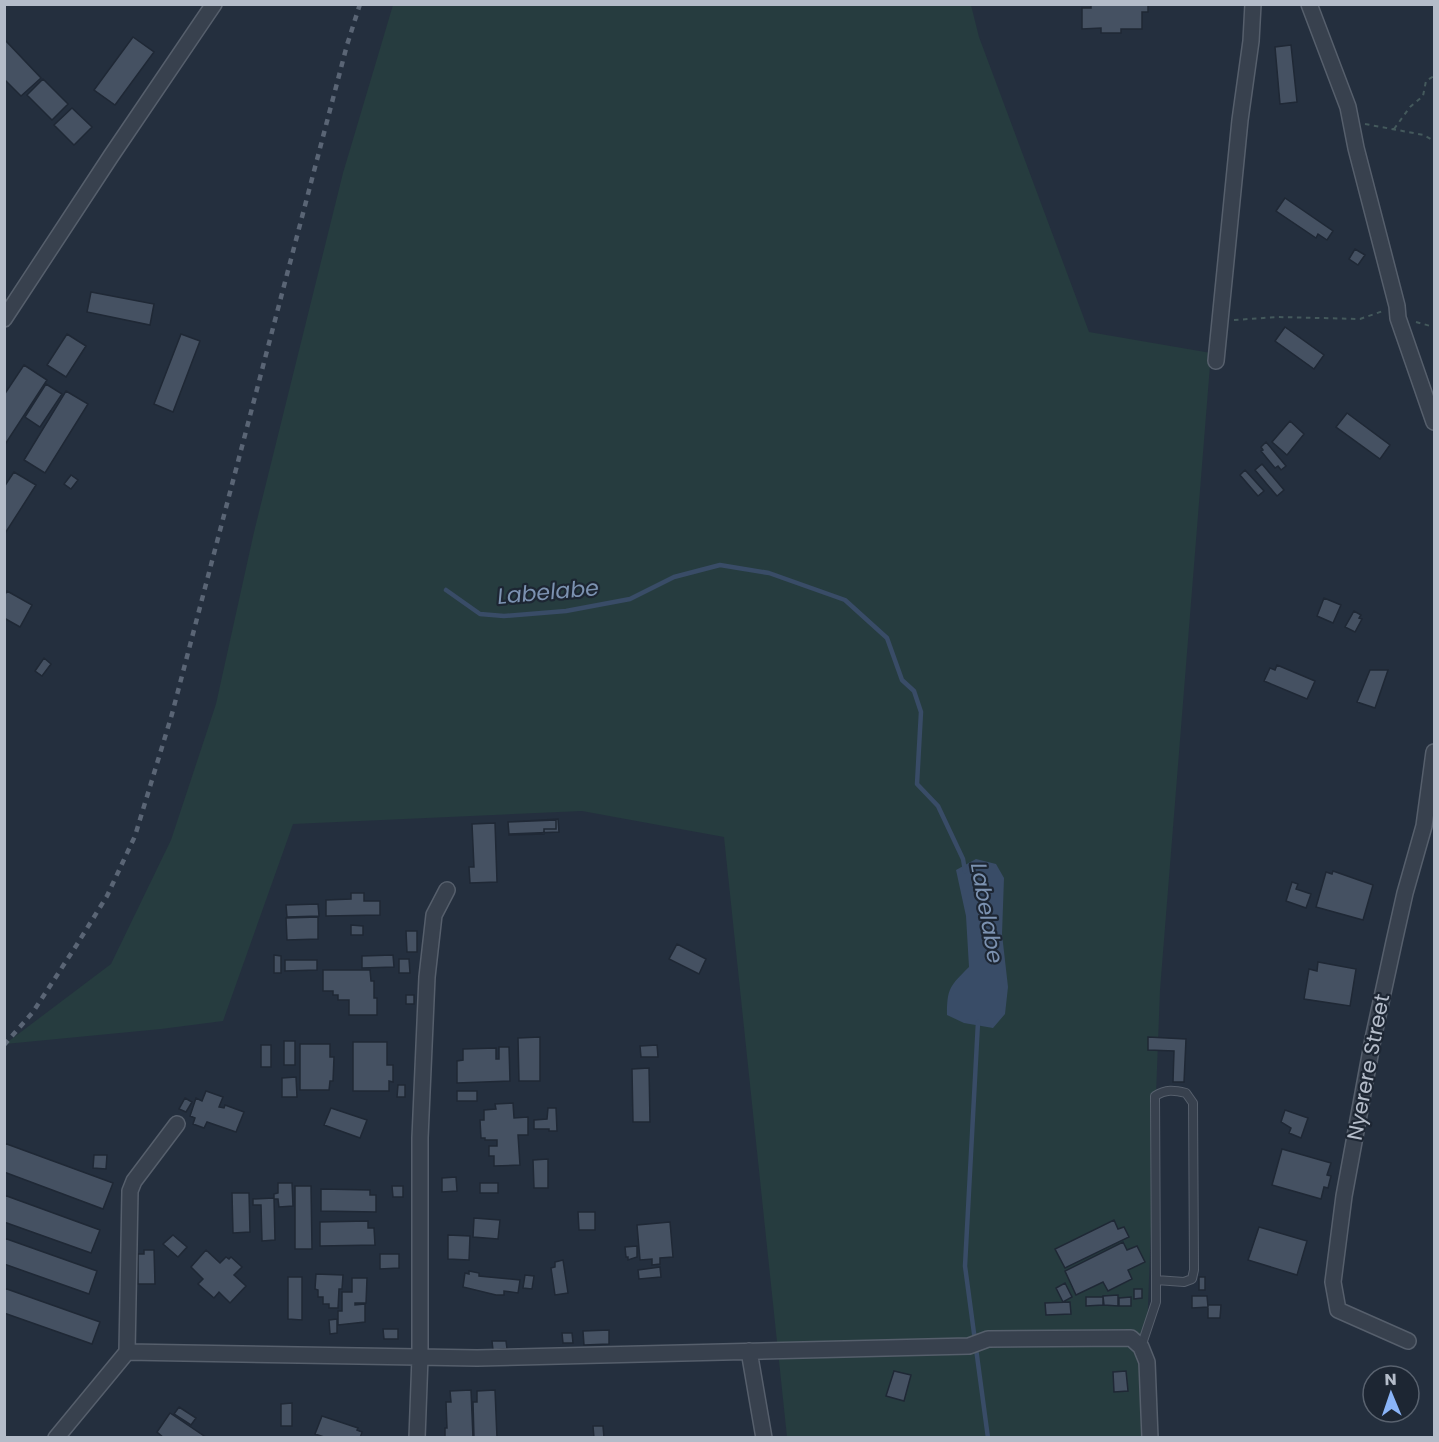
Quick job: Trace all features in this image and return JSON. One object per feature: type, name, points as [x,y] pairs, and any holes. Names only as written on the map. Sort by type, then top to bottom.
[{"type":"street","points":[[4,319],[214,4]]},
{"type":"street","points":[[1216,361],[1240,120],[1251,41],[1253,4]]},
{"type":"street","points":[[1309,4],[1348,107],[1356,148],[1398,312],[1434,422]]},
{"type":"street","name":"Nyerere Street","points":[[1408,1341],[1338,1310],[1333,1282],[1344,1196],[1373,1039],[1405,892],[1424,826],[1434,752]]},
{"type":"street","points":[[417,1437],[420,1357],[420,1138],[427,977],[434,915],[447,890]]},
{"type":"street","points":[[56,1437],[127,1352],[130,1191],[134,1181],[177,1124]]},
{"type":"street","points":[[127,1352],[420,1357],[969,1346],[988,1339],[1114,1336],[1131,1338],[1141,1347],[1147,1371],[1150,1437]]},
{"type":"street","points":[[749,1351],[764,1437]]},
{"type":"lane","points":[[1141,1347],[1156,1302],[1155,1096],[1163,1091],[1174,1090],[1186,1093],[1193,1103],[1194,1270],[1192,1279],[1184,1282],[1156,1280]]},
{"type":"path","points":[[1393,130],[1410,107],[1423,96],[1426,81],[1434,76]]},
{"type":"path","points":[[1348,107],[1362,123],[1424,135],[1434,141]]},
{"type":"path","points":[[1221,318],[1240,321],[1278,318],[1360,319],[1398,312],[1434,327]]},
{"type":"green space","points":[[393,5],[971,5],[979,37],[1089,332],[1211,353],[1160,990],[1143,1437],[787,1437],[724,837],[582,811],[293,824],[223,1021],[5,1044],[111,964],[171,840],[216,704],[254,532],[343,173]]},
{"type":"water","points":[[976,859],[996,864],[1004,878],[1002,934],[1008,987],[1005,1014],[993,1028],[964,1023],[947,1015],[951,988],[969,967],[966,916],[956,870]]},
{"type":"building","points":[[1091,4],[1148,4],[1148,12],[1142,12],[1142,29],[1121,29],[1121,33],[1101,33],[1101,28],[1082,29],[1082,8],[1091,8]]},
{"type":"building","points":[[133,37],[154,52],[115,105],[94,90]]},
{"type":"building","points":[[4,39],[41,78],[21,96],[4,79]]},
{"type":"building","points":[[1291,45],[1297,102],[1280,104],[1275,47]]},
{"type":"building","points":[[43,79],[68,104],[52,120],[27,95]]},
{"type":"building","points":[[72,108],[92,127],[74,145],[54,125]]},
{"type":"building","points":[[1285,198],[1333,231],[1327,240],[1318,234],[1316,238],[1276,211]]},
{"type":"building","points":[[1355,249],[1365,255],[1358,265],[1349,259]]},
{"type":"building","points":[[91,292],[154,304],[150,325],[87,312]]},
{"type":"building","points":[[1285,327],[1324,355],[1314,369],[1275,341]]},
{"type":"building","points":[[67,334],[86,346],[66,377],[47,365]]},
{"type":"building","points":[[181,334],[200,341],[173,412],[154,404]]},
{"type":"building","points":[[24,365],[47,380],[4,446],[4,395]]},
{"type":"building","points":[[46,384],[62,394],[40,427],[25,417]]},
{"type":"building","points":[[66,391],[88,404],[45,473],[24,460]]},
{"type":"building","points":[[1347,413],[1390,445],[1380,459],[1336,427]]},
{"type":"building","points":[[1290,421],[1304,434],[1287,455],[1272,442]]},
{"type":"building","points":[[1266,442],[1286,466],[1281,470],[1278,466],[1275,468],[1261,451],[1263,450],[1261,447]]},
{"type":"building","points":[[1262,464],[1284,490],[1277,496],[1255,470]]},
{"type":"building","points":[[1245,470],[1264,491],[1258,496],[1240,475]]},
{"type":"building","points":[[14,472],[36,485],[4,535],[4,487]]},
{"type":"building","points":[[71,475],[78,480],[71,489],[64,484]]},
{"type":"building","points":[[7,591],[32,605],[20,627],[4,618],[4,596]]},
{"type":"building","points":[[1324,598],[1341,605],[1333,623],[1317,616]]},
{"type":"building","points":[[1354,611],[1361,615],[1359,618],[1362,619],[1355,632],[1345,627]]},
{"type":"building","points":[[44,658],[51,664],[42,676],[35,671]]},
{"type":"building","points":[[1277,665],[1315,681],[1307,699],[1264,681],[1270,668],[1275,670]]},
{"type":"building","points":[[1370,670],[1388,670],[1375,708],[1357,702]]},
{"type":"building","points":[[558,819],[559,832],[509,834],[508,822]]},
{"type":"building","points":[[556,820],[556,829],[544,829],[544,834],[509,835],[508,822]]},
{"type":"building","points":[[495,823],[497,882],[470,883],[469,867],[474,867],[472,824]]},
{"type":"building","points":[[1333,871],[1373,885],[1363,920],[1316,907],[1326,872],[1332,874]]},
{"type":"building","points":[[1292,882],[1298,884],[1296,889],[1311,894],[1306,908],[1286,901]]},
{"type":"building","points":[[351,893],[364,893],[364,901],[380,901],[380,915],[326,916],[326,900],[351,899]]},
{"type":"building","points":[[318,904],[319,916],[287,917],[286,905]]},
{"type":"building","points":[[318,917],[318,939],[287,940],[286,918]]},
{"type":"building","points":[[351,925],[363,926],[363,935],[351,935]]},
{"type":"building","points":[[406,931],[417,931],[417,952],[407,952]]},
{"type":"building","points":[[677,944],[706,959],[699,974],[669,959]]},
{"type":"building","points":[[274,955],[281,956],[281,973],[274,973]]},
{"type":"building","points":[[393,955],[394,967],[362,968],[362,956]]},
{"type":"building","points":[[399,959],[409,959],[410,973],[399,973]]},
{"type":"building","points":[[285,960],[317,960],[317,970],[285,971]]},
{"type":"building","points":[[1318,962],[1356,969],[1350,1006],[1304,999],[1309,969],[1317,971]]},
{"type":"building","points":[[323,970],[370,970],[371,981],[374,981],[374,998],[377,998],[377,1015],[349,1015],[349,1000],[338,1000],[338,995],[333,995],[333,991],[323,991]]},
{"type":"building","points":[[406,995],[414,995],[414,1004],[406,1004]]},
{"type":"building","points":[[540,1037],[540,1081],[519,1081],[518,1038]]},
{"type":"building","points":[[1148,1037],[1186,1039],[1184,1082],[1173,1082],[1174,1051],[1148,1050]]},
{"type":"building","points":[[284,1041],[295,1041],[295,1065],[284,1065]]},
{"type":"building","points":[[353,1042],[387,1042],[387,1065],[393,1065],[393,1082],[389,1081],[389,1091],[353,1091]]},
{"type":"building","points":[[300,1044],[330,1044],[330,1057],[334,1057],[333,1081],[330,1081],[329,1090],[300,1090]]},
{"type":"building","points":[[261,1045],[271,1045],[271,1067],[261,1067]]},
{"type":"building","points":[[657,1045],[658,1057],[641,1057],[640,1046]]},
{"type":"building","points":[[499,1047],[509,1047],[510,1081],[457,1083],[457,1061],[463,1060],[463,1049],[496,1048],[496,1059],[499,1059]]},
{"type":"building","points":[[649,1068],[650,1122],[633,1122],[632,1069]]},
{"type":"building","points":[[296,1077],[297,1097],[282,1097],[282,1078]]},
{"type":"building","points":[[398,1085],[405,1085],[405,1097],[397,1097]]},
{"type":"building","points":[[206,1091],[223,1097],[219,1107],[224,1108],[225,1105],[244,1112],[236,1132],[207,1122],[204,1128],[193,1124],[195,1118],[190,1116],[196,1098],[202,1101]]},
{"type":"building","points":[[457,1091],[477,1091],[477,1101],[457,1101]]},
{"type":"building","points":[[185,1098],[192,1102],[186,1112],[179,1109]]},
{"type":"building","points":[[513,1103],[514,1118],[528,1117],[528,1135],[518,1135],[520,1165],[494,1166],[494,1156],[489,1156],[489,1146],[497,1146],[497,1140],[481,1138],[480,1120],[484,1120],[484,1110],[496,1109],[495,1104]]},
{"type":"building","points":[[331,1108],[367,1120],[360,1138],[324,1125]]},
{"type":"building","points":[[548,1108],[556,1108],[557,1131],[534,1129],[534,1120],[547,1119]]},
{"type":"building","points":[[1285,1110],[1308,1118],[1301,1138],[1289,1133],[1291,1128],[1281,1122]]},
{"type":"building","points":[[4,1143],[113,1183],[103,1209],[4,1172]]},
{"type":"building","points":[[1282,1149],[1331,1163],[1327,1175],[1331,1176],[1328,1188],[1324,1187],[1321,1199],[1272,1185]]},
{"type":"building","points":[[94,1155],[107,1155],[106,1169],[93,1168]]},
{"type":"building","points":[[548,1159],[548,1188],[534,1188],[533,1160]]},
{"type":"building","points":[[456,1177],[457,1191],[442,1192],[442,1178]]},
{"type":"building","points":[[278,1183],[292,1183],[293,1206],[279,1207],[278,1199],[274,1199],[274,1194],[278,1193]]},
{"type":"building","points":[[480,1183],[498,1183],[498,1193],[480,1193]]},
{"type":"building","points":[[295,1186],[311,1186],[312,1249],[295,1249]]},
{"type":"building","points":[[392,1186],[403,1186],[403,1197],[393,1197]]},
{"type":"building","points":[[321,1189],[370,1190],[370,1195],[376,1195],[376,1212],[321,1211]]},
{"type":"building","points":[[232,1193],[249,1193],[250,1232],[233,1233]]},
{"type":"building","points":[[4,1195],[100,1230],[91,1253],[4,1222]]},
{"type":"building","points":[[274,1198],[275,1240],[262,1241],[261,1205],[253,1205],[253,1199]]},
{"type":"building","points":[[578,1212],[595,1212],[595,1230],[579,1230]]},
{"type":"building","points":[[474,1218],[500,1220],[498,1239],[473,1237]]},
{"type":"building","points":[[1114,1220],[1118,1229],[1124,1227],[1129,1237],[1065,1268],[1055,1249]]},
{"type":"building","points":[[368,1221],[368,1228],[374,1228],[375,1245],[320,1246],[320,1222]]},
{"type":"building","points":[[670,1222],[673,1257],[660,1258],[660,1264],[652,1265],[652,1259],[640,1260],[637,1225]]},
{"type":"building","points":[[1259,1227],[1307,1241],[1297,1275],[1248,1260]]},
{"type":"building","points":[[173,1235],[187,1247],[178,1257],[163,1244]]},
{"type":"building","points":[[448,1235],[470,1236],[469,1260],[448,1259]]},
{"type":"building","points":[[4,1238],[97,1271],[89,1294],[4,1264]]},
{"type":"building","points":[[1123,1242],[1127,1250],[1137,1246],[1145,1262],[1128,1270],[1132,1279],[1108,1291],[1103,1282],[1076,1295],[1065,1271]]},
{"type":"building","points":[[637,1246],[637,1257],[628,1260],[625,1247]]},
{"type":"building","points":[[144,1250],[154,1250],[155,1284],[138,1284],[138,1254],[144,1254]]},
{"type":"building","points":[[206,1250],[220,1263],[226,1257],[229,1259],[231,1257],[242,1267],[234,1275],[246,1286],[230,1303],[219,1292],[214,1298],[198,1284],[203,1279],[191,1267]]},
{"type":"building","points":[[380,1254],[399,1254],[399,1268],[380,1269]]},
{"type":"building","points":[[563,1260],[568,1293],[555,1295],[551,1268],[555,1267],[555,1262]]},
{"type":"building","points":[[660,1267],[661,1277],[639,1279],[638,1270]]},
{"type":"building","points":[[469,1271],[479,1273],[479,1276],[520,1280],[518,1293],[504,1291],[504,1295],[496,1295],[463,1287],[465,1273],[469,1274]]},
{"type":"building","points":[[316,1274],[343,1275],[342,1289],[339,1289],[338,1308],[329,1308],[329,1304],[323,1304],[323,1297],[318,1297],[318,1290],[315,1289]]},
{"type":"building","points":[[525,1275],[534,1276],[532,1289],[523,1288]]},
{"type":"building","points":[[288,1277],[302,1277],[302,1320],[288,1319]]},
{"type":"building","points":[[1199,1277],[1205,1277],[1205,1290],[1199,1290]]},
{"type":"building","points":[[352,1278],[367,1278],[366,1303],[355,1303],[355,1305],[365,1304],[365,1322],[338,1325],[338,1311],[342,1311],[342,1292],[352,1292]]},
{"type":"building","points":[[1065,1283],[1072,1297],[1063,1302],[1056,1288]]},
{"type":"building","points":[[4,1288],[100,1322],[92,1344],[4,1313]]},
{"type":"building","points":[[1134,1289],[1142,1289],[1142,1298],[1134,1299]]},
{"type":"building","points":[[1118,1295],[1118,1306],[1104,1305],[1103,1296]]},
{"type":"building","points":[[1192,1296],[1207,1296],[1208,1307],[1192,1308]]},
{"type":"building","points":[[1086,1297],[1103,1297],[1103,1305],[1086,1306]]},
{"type":"building","points":[[1131,1297],[1131,1306],[1119,1306],[1119,1298]]},
{"type":"building","points":[[1070,1302],[1071,1314],[1046,1315],[1045,1303]]},
{"type":"building","points":[[1208,1305],[1221,1305],[1220,1318],[1208,1318]]},
{"type":"building","points":[[337,1319],[337,1333],[330,1334],[329,1320]]},
{"type":"building","points":[[383,1329],[398,1329],[398,1339],[384,1339]]},
{"type":"building","points":[[609,1330],[609,1344],[584,1345],[583,1331]]},
{"type":"building","points":[[562,1333],[572,1333],[573,1343],[563,1343]]},
{"type":"building","points":[[492,1341],[506,1341],[507,1349],[493,1350]]},
{"type":"building","points":[[894,1371],[911,1375],[904,1401],[886,1396]]},
{"type":"building","points":[[1126,1371],[1128,1391],[1114,1392],[1113,1372]]},
{"type":"building","points":[[471,1390],[473,1438],[445,1438],[446,1402],[451,1402],[450,1391]]},
{"type":"building","points":[[495,1390],[497,1438],[474,1438],[473,1402],[477,1402],[477,1391]]},
{"type":"building","points":[[292,1403],[292,1426],[281,1426],[281,1404]]},
{"type":"building","points":[[179,1407],[196,1418],[191,1425],[174,1414]]},
{"type":"building","points":[[170,1413],[207,1438],[164,1438],[157,1432]]},
{"type":"building","points":[[322,1416],[358,1428],[357,1430],[362,1432],[360,1438],[327,1438],[315,1434]]},
{"type":"building","points":[[593,1426],[603,1426],[604,1438],[594,1438]]},
{"type":"waterway","name":"Labelabe","points":[[446,590],[480,614],[504,616],[566,611],[630,599],[674,577],[720,565],[769,573],[845,600],[887,638],[902,680],[914,691],[921,712],[917,784],[938,806],[963,859],[965,871]]},
{"type":"waterway","name":"Labelabe","points":[[978,1022],[965,1266],[988,1438]]},
{"type":"railway","points":[[4,1045],[33,1012],[76,946],[107,896],[135,836],[172,714],[347,45],[360,4]]}]
